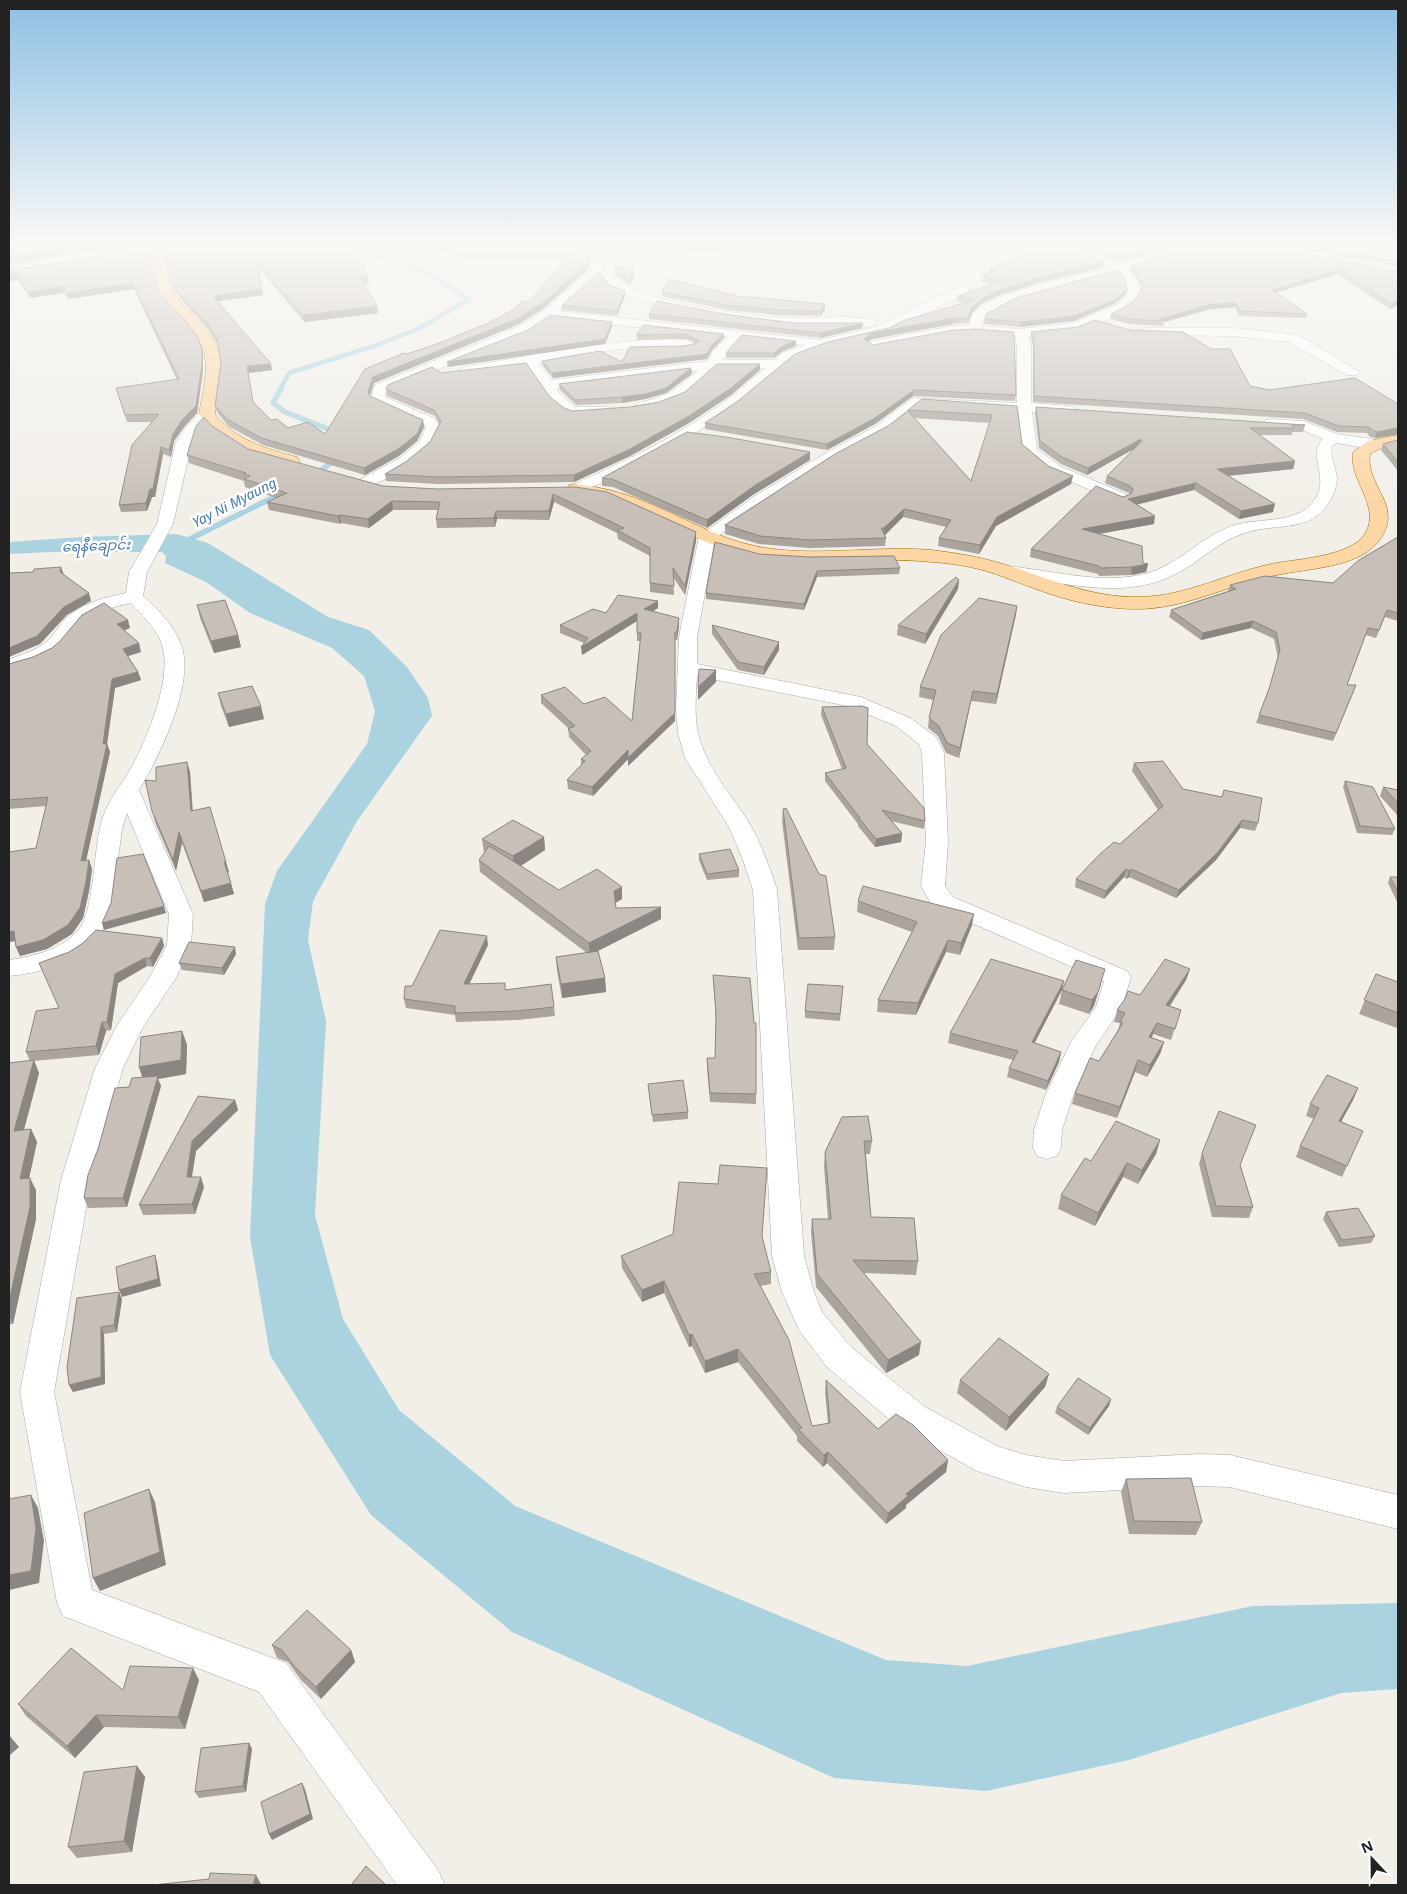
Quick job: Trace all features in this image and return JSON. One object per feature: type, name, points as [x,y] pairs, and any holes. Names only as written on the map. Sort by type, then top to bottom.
[{"type":"main road","points":[[199,330],[207,342],[212,354],[213,371],[207,414],[221,430],[248,447],[302,464]]},
{"type":"main road","points":[[556,489],[576,489],[612,494],[738,548],[780,554],[924,556],[980,563],[1050,588],[1093,600],[1115,603],[1144,603],[1193,595],[1226,582],[1342,556],[1357,549],[1373,537],[1379,526],[1381,516],[1378,503],[1361,470],[1359,457],[1361,451],[1372,444],[1398,440]]},
{"type":"main road","points":[[358,481],[393,488]]},
{"type":"street","points":[[358,481],[405,461],[425,444],[433,427],[429,421],[378,399],[380,388],[466,355],[520,330]]},
{"type":"street","points":[[710,330],[824,343]]},
{"type":"street","points":[[576,489],[618,470],[687,432],[732,403],[789,355],[824,343],[877,330]]},
{"type":"street","points":[[548,385],[713,364],[780,362],[931,333],[960,330]]},
{"type":"street","points":[[991,330],[1020,333],[1045,330]]},
{"type":"street","points":[[1138,331],[1233,332],[1291,338],[1352,372]]},
{"type":"street","points":[[530,362],[548,385],[553,395],[572,412],[622,408],[663,402],[681,393],[713,364],[718,354],[734,339],[736,333]]},
{"type":"street","points":[[1020,333],[1024,345],[1023,394],[1030,451],[1036,458],[1054,469],[1122,498]]},
{"type":"street","points":[[417,373],[436,374],[530,362],[623,345],[652,343],[690,345]]},
{"type":"street","points":[[1080,411],[918,401],[881,429],[828,457],[707,536],[688,637],[686,710],[688,732],[696,758],[740,827],[765,890],[788,1256],[798,1292],[810,1320],[839,1357],[913,1418],[990,1460],[1026,1471],[1064,1477],[1200,1470],[1230,1471],[1398,1512]]},
{"type":"street","points":[[134,597],[138,572],[162,532],[184,442],[190,431],[207,414]]},
{"type":"street","points":[[1259,422],[1303,425],[1334,438],[1372,444]]},
{"type":"street","points":[[687,432],[706,435]]},
{"type":"street","points":[[1006,571],[1034,572],[1115,583],[1142,581],[1168,572],[1206,547],[1239,529],[1300,518],[1311,513],[1320,505],[1326,493],[1329,476],[1323,452],[1327,443],[1334,438]]},
{"type":"street","points":[[809,454],[828,457]]},
{"type":"street","points":[[9,665],[32,658],[46,651],[57,642],[78,617],[97,606],[134,597]]},
{"type":"street","points":[[9,968],[50,960],[68,952],[92,930],[114,817],[150,753],[171,690],[175,665],[174,652],[169,639],[157,620],[134,597]]},
{"type":"street","points":[[687,668],[854,701],[902,722],[918,732],[929,742],[933,753],[937,842],[933,886],[938,897],[944,902],[1118,976],[1108,1009],[1084,1042],[1059,1096],[1048,1130],[1047,1148]]},
{"type":"street","points":[[129,791],[181,914],[179,945],[163,978],[131,1024],[109,1068],[76,1180],[38,1392],[76,1603],[272,1677],[423,1885]]},
{"type":"water","name":"ရေနီချောင်း","points":[[176,534],[208,543],[328,617],[369,630],[407,667],[428,698],[432,716],[357,821],[313,901],[308,940],[326,1021],[315,1215],[343,1319],[399,1410],[515,1506],[886,1660],[967,1666],[1253,1606],[1398,1603],[1398,1689],[1341,1693],[1129,1760],[986,1791],[834,1778],[512,1632],[371,1515],[270,1355],[250,1237],[265,904],[277,871],[367,744],[375,711],[364,676],[332,648],[250,613],[206,582],[165,563],[166,556],[162,552],[9,554],[9,542],[81,537]]},
{"type":"building","points":[[156,330],[193,330],[197,336],[202,348],[202,364],[196,406],[182,420],[173,434],[169,450],[161,447],[153,489],[150,489],[146,503],[119,505],[132,445],[159,414],[125,415],[116,388],[179,379]]},
{"type":"building","points":[[212,330],[242,330],[271,364],[247,366],[253,402],[271,420],[277,419],[288,428],[308,422],[325,434],[365,369],[404,353],[407,354],[470,330],[489,330],[373,377],[368,392],[370,396],[423,420],[417,434],[398,449],[364,468],[261,438],[227,419],[215,406],[221,363],[217,339]]},
{"type":"building","points":[[527,330],[609,330],[605,339],[447,362]]},
{"type":"building","points":[[640,330],[691,330],[724,334],[712,345],[707,354],[552,373],[542,361],[600,351],[622,362],[630,347],[684,346],[699,341],[686,334],[637,335]]},
{"type":"building","points":[[797,330],[832,330],[821,333]]},
{"type":"building","points":[[879,330],[886,330],[872,333],[864,339],[873,345],[952,330],[1014,332],[1016,395],[914,390],[875,418],[827,444],[705,423],[738,401],[795,354],[828,342]]},
{"type":"building","points":[[1139,330],[1183,332],[1211,349],[1230,349],[1250,386],[1269,390],[1355,378],[1398,404],[1398,428],[1377,432],[1369,427],[1339,426],[1305,413],[1034,396],[1034,339],[1031,332]]},
{"type":"building","points":[[742,335],[796,341],[783,346],[774,353],[726,353]]},
{"type":"building","points":[[526,363],[550,397],[564,408],[572,411],[630,407],[659,402],[685,392],[717,364],[760,364],[731,388],[689,416],[630,449],[574,475],[437,477],[385,474],[407,461],[430,442],[441,421],[434,410],[386,389],[388,385],[432,367],[441,373]]},
{"type":"building","points":[[691,368],[666,388],[645,394],[622,397],[575,400],[559,384]]},
{"type":"building","points":[[922,399],[1017,406],[1022,444],[1048,466],[1073,476],[997,517],[980,545],[939,538],[951,520],[904,509],[884,528],[881,528],[886,538],[809,540],[760,536],[725,525],[835,454],[888,426],[908,411],[971,481],[992,415],[908,410]]},
{"type":"building","points":[[1036,407],[1305,425],[1292,425],[1294,428],[1250,428],[1295,461],[1217,469],[1275,504],[1241,511],[1196,483],[1128,499],[1155,516],[1082,529],[1142,546],[1143,563],[1148,564],[1132,567],[1100,568],[1099,566],[1031,549],[1096,486],[1123,497],[1131,494],[1133,489],[1130,486],[1107,476],[1142,441],[1141,439],[1088,468],[1062,457],[1040,441]]},
{"type":"building","points":[[204,417],[212,426],[248,449],[383,486],[437,489],[575,487],[607,492],[696,532],[685,586],[673,568],[674,586],[650,583],[650,548],[617,530],[624,528],[553,494],[549,511],[496,511],[494,518],[436,519],[440,502],[392,501],[368,519],[338,516],[267,502],[287,493],[244,479],[250,476],[244,474],[246,473],[187,455],[196,426]]},
{"type":"building","points":[[687,432],[810,452],[754,486],[707,520],[612,479],[602,478]]},
{"type":"building","points":[[1398,440],[1398,462],[1383,444]]},
{"type":"building","points":[[1398,537],[1398,613],[1387,610],[1379,630],[1368,628],[1347,685],[1356,685],[1336,733],[1259,715],[1269,689],[1280,650],[1276,632],[1253,621],[1203,633],[1171,610],[1236,589],[1230,585],[1265,576],[1333,583],[1359,560]]},
{"type":"building","points":[[715,542],[759,554],[809,557],[894,556],[900,568],[817,571],[804,604],[706,593]]},
{"type":"building","points":[[61,567],[60,572],[89,593],[64,607],[37,636],[9,648],[9,573],[33,572],[34,569]]},
{"type":"building","points":[[956,577],[959,580],[926,634],[898,625]]},
{"type":"building","points":[[618,595],[658,601],[644,609],[679,618],[677,632],[675,632],[675,713],[628,758],[628,750],[592,787],[567,780],[585,761],[581,759],[591,751],[568,729],[575,726],[541,695],[565,687],[584,704],[605,697],[632,721],[641,633],[637,633],[637,613],[581,647],[588,638],[560,625],[593,609],[606,613]]},
{"type":"building","points":[[979,598],[1017,606],[997,694],[973,691],[960,748],[947,743],[939,726],[929,718],[936,690],[920,687],[941,635]]},
{"type":"building","points":[[225,600],[238,635],[211,641],[197,605]]},
{"type":"building","points":[[104,603],[128,620],[117,624],[139,643],[123,649],[138,672],[112,679],[103,744],[107,744],[81,861],[89,860],[80,908],[68,925],[43,940],[16,947],[14,931],[9,932],[9,852],[36,848],[48,797],[9,800],[9,664],[33,657],[52,648],[82,615]]},
{"type":"building","points":[[712,625],[779,642],[764,667],[738,662]]},
{"type":"building","points":[[699,669],[716,670],[698,687]]},
{"type":"building","points":[[252,686],[261,706],[226,714],[218,693]]},
{"type":"building","points":[[862,706],[868,708],[867,744],[924,808],[925,821],[882,810],[902,833],[876,839],[825,773],[846,768],[822,707]]},
{"type":"building","points":[[1163,761],[1183,789],[1222,797],[1224,790],[1262,798],[1258,823],[1242,820],[1218,852],[1179,890],[1131,869],[1129,871],[1126,869],[1106,891],[1076,879],[1114,842],[1120,844],[1163,806],[1134,763]]},
{"type":"building","points":[[187,762],[191,811],[210,807],[231,883],[201,891],[179,832],[173,860],[152,811],[145,780],[156,781],[156,767]]},
{"type":"building","points":[[1345,781],[1373,787],[1395,829],[1360,826]]},
{"type":"building","points":[[1383,787],[1398,790],[1398,803]]},
{"type":"building","points":[[786,808],[819,874],[826,876],[835,937],[799,938],[783,809]]},
{"type":"building","points":[[513,820],[544,837],[513,856],[482,839]]},
{"type":"building","points":[[489,846],[559,890],[597,869],[622,887],[614,891],[616,908],[661,907],[589,943],[479,860]]},
{"type":"building","points":[[730,849],[739,870],[707,874],[699,854]]},
{"type":"building","points":[[143,854],[164,906],[102,923],[111,903],[117,858]]},
{"type":"building","points":[[1390,877],[1398,877],[1398,892]]},
{"type":"building","points":[[863,886],[974,914],[961,943],[948,940],[918,1003],[878,1000],[917,922],[858,901]]},
{"type":"building","points":[[96,930],[162,938],[150,958],[145,958],[115,974],[107,1022],[102,1022],[96,1046],[26,1052],[36,1011],[59,1008],[39,963],[69,952],[83,943]]},
{"type":"building","points":[[440,930],[487,936],[464,984],[505,983],[505,990],[551,984],[554,1007],[517,1011],[455,1013],[455,1006],[404,999],[405,986],[412,986]]},
{"type":"building","points":[[189,942],[235,947],[222,968],[179,963]]},
{"type":"building","points":[[598,951],[605,978],[561,984],[556,957]]},
{"type":"building","points":[[991,959],[1064,981],[1032,1042],[1061,1052],[1048,1081],[1009,1068],[1018,1051],[950,1033]]},
{"type":"building","points":[[1165,959],[1190,969],[1166,1005],[1181,1010],[1175,1029],[1157,1023],[1149,1037],[1164,1042],[1150,1065],[1138,1060],[1120,1107],[1075,1093],[1090,1058],[1099,1061],[1123,1023],[1120,1022],[1125,1013],[1117,1010],[1128,991],[1140,995]]},
{"type":"building","points":[[1076,960],[1105,969],[1098,992],[1092,1000],[1062,990]]},
{"type":"building","points":[[1376,974],[1398,982],[1398,1013],[1364,1000]]},
{"type":"building","points":[[713,975],[750,978],[754,1023],[756,1023],[756,1094],[710,1093],[707,1058],[715,1058],[716,1013]]},
{"type":"building","points":[[808,984],[843,986],[840,1014],[805,1011]]},
{"type":"building","points":[[182,1031],[181,1060],[139,1067],[141,1037]]},
{"type":"building","points":[[34,1060],[14,1131],[31,1129],[20,1179],[30,1178],[30,1207],[9,1302],[9,1063]]},
{"type":"building","points":[[1327,1075],[1358,1088],[1339,1121],[1363,1131],[1347,1166],[1300,1146],[1319,1108],[1310,1104]]},
{"type":"building","points":[[158,1076],[123,1198],[84,1198],[88,1175],[98,1149],[115,1088],[129,1087],[132,1078]]},
{"type":"building","points":[[683,1080],[688,1112],[652,1115],[648,1084]]},
{"type":"building","points":[[198,1096],[235,1100],[192,1141],[187,1177],[201,1177],[192,1204],[139,1205]]},
{"type":"building","points":[[1219,1111],[1256,1125],[1240,1165],[1253,1207],[1216,1206],[1202,1153]]},
{"type":"building","points":[[868,1116],[872,1141],[864,1141],[871,1217],[914,1218],[918,1261],[853,1260],[921,1342],[888,1360],[817,1274],[812,1219],[831,1219],[825,1152],[842,1117]]},
{"type":"building","points":[[1116,1121],[1160,1140],[1142,1170],[1127,1163],[1098,1213],[1061,1195],[1085,1158],[1091,1161]]},
{"type":"building","points":[[720,1165],[767,1168],[762,1236],[771,1272],[754,1274],[789,1340],[812,1426],[830,1423],[826,1380],[878,1429],[896,1414],[913,1425],[948,1460],[906,1494],[908,1496],[888,1513],[828,1452],[824,1455],[798,1429],[802,1428],[738,1349],[705,1361],[692,1334],[689,1335],[664,1281],[642,1290],[621,1256],[673,1234],[679,1182],[718,1184]]},
{"type":"building","points":[[1358,1208],[1375,1236],[1342,1240],[1326,1212]]},
{"type":"building","points":[[155,1255],[158,1279],[119,1290],[116,1267]]},
{"type":"building","points":[[119,1292],[114,1325],[101,1327],[101,1377],[69,1385],[67,1367],[77,1298]]},
{"type":"building","points":[[999,1338],[1049,1374],[1009,1417],[960,1380]]},
{"type":"building","points":[[1078,1378],[1111,1399],[1090,1428],[1057,1407]]},
{"type":"building","points":[[1191,1478],[1202,1522],[1134,1521],[1126,1479]]},
{"type":"building","points":[[149,1489],[160,1552],[93,1578],[84,1513]]},
{"type":"building","points":[[31,1495],[36,1528],[31,1571],[9,1575],[9,1499]]},
{"type":"building","points":[[307,1610],[351,1650],[316,1687],[295,1667],[282,1650],[272,1645]]},
{"type":"building","points":[[71,1648],[123,1690],[130,1666],[193,1668],[178,1717],[96,1715],[67,1746],[18,1704]]},
{"type":"building","points":[[249,1743],[243,1786],[195,1792],[201,1748]]},
{"type":"building","points":[[137,1766],[124,1841],[68,1847],[84,1772]]},
{"type":"building","points":[[302,1783],[310,1814],[269,1834],[261,1802]]},
{"type":"building","points":[[366,1866],[386,1885],[351,1885]]},
{"type":"building","points":[[210,1873],[256,1875],[253,1885],[153,1885],[209,1879]]},
{"type":"waterway","name":"Yay Ni Myaung","points":[[281,388],[289,373],[374,346],[414,330]]},
{"type":"waterway","name":"Yay Ni Myaung","points":[[282,387],[273,403],[285,412],[328,429],[332,441]]},
{"type":"waterway","name":"Yay Ni Myaung","points":[[313,476],[332,462],[332,456]]},
{"type":"waterway","name":"Yay Ni Myaung","points":[[184,542],[284,492]]}]
